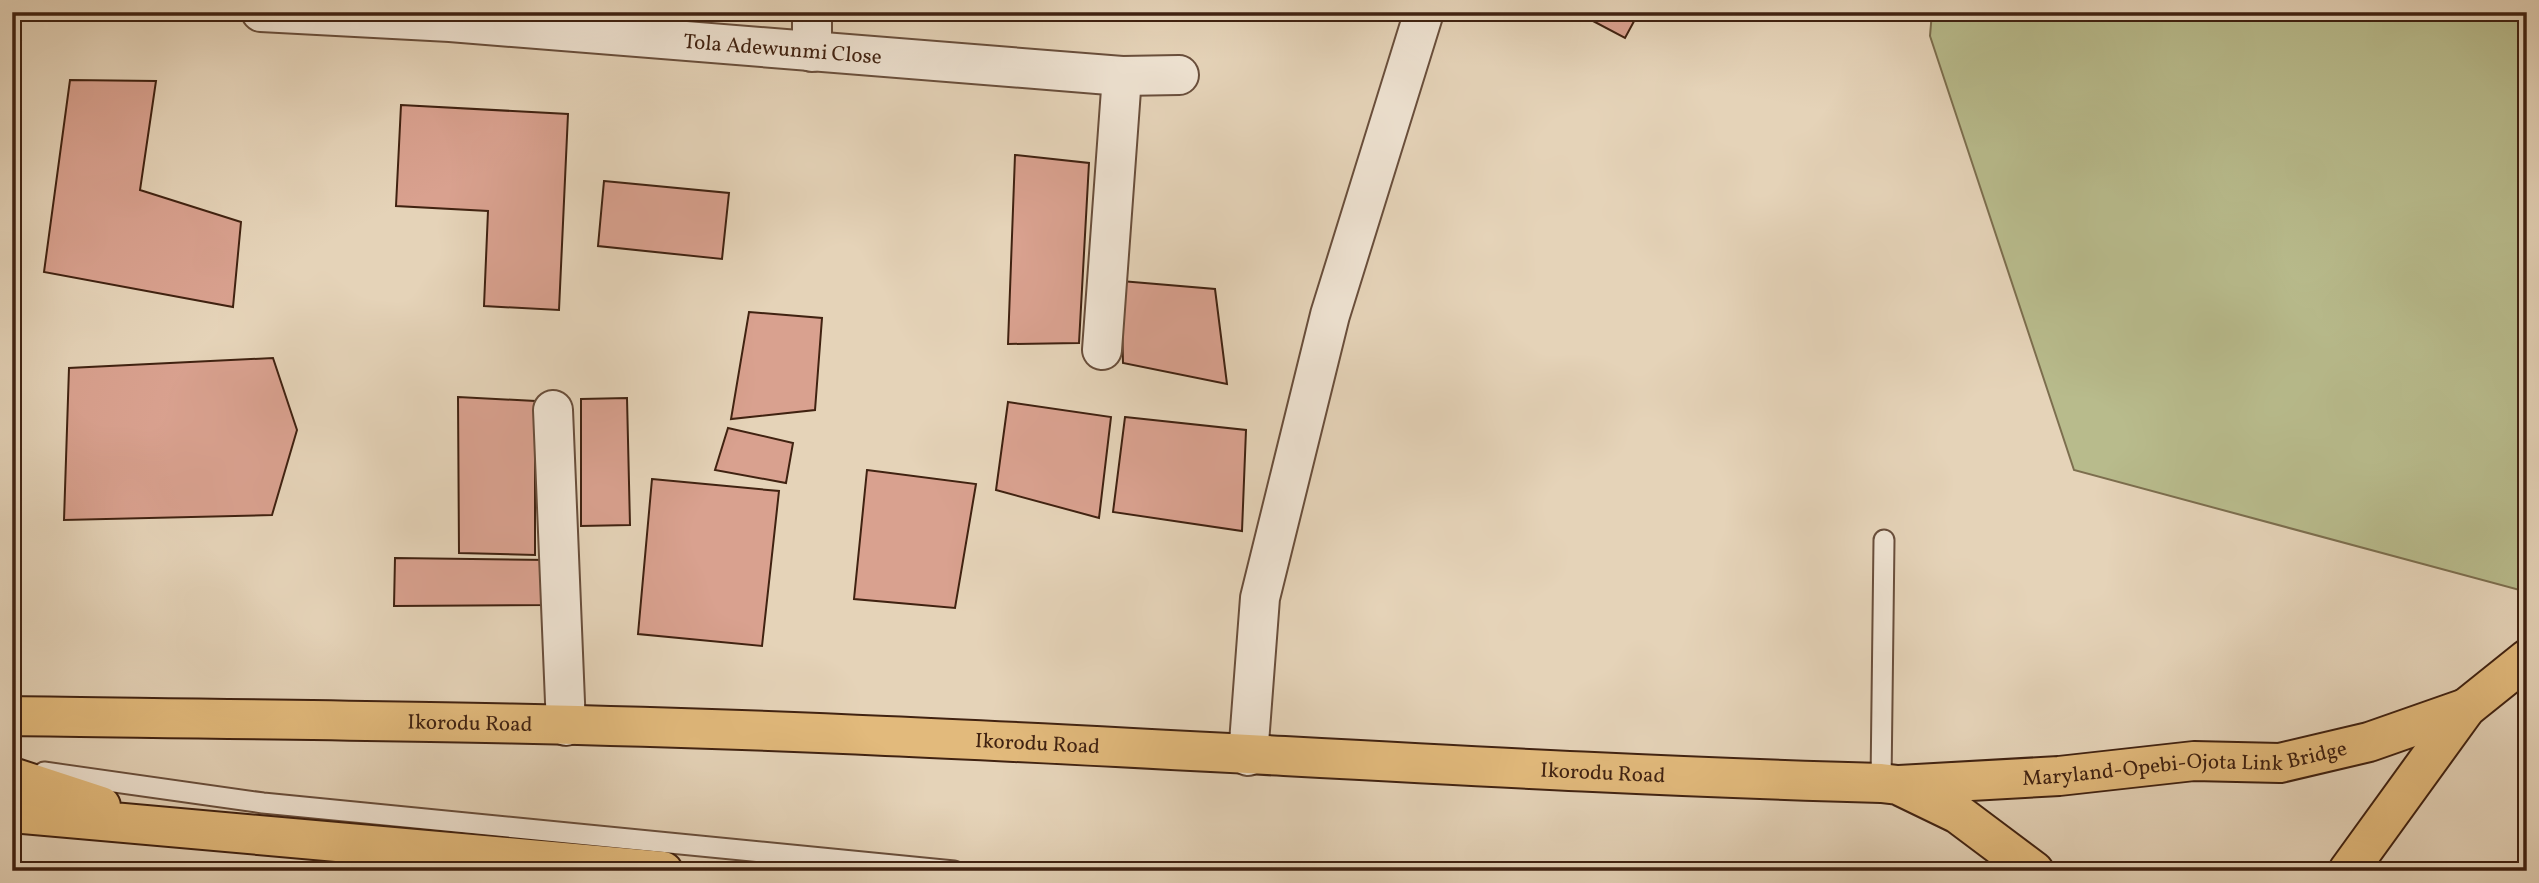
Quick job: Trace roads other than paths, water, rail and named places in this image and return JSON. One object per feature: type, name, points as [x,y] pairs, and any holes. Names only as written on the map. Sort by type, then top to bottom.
[{"type":"main road","name":"Maryland-Opebi-Ojota Link Bridge","points":[[2348,871],[2466,708],[2527,659]]},
{"type":"main road","name":"Maryland-Opebi-Ojota Link Bridge","points":[[1889,784],[2059,775],[2194,761],[2280,763],[2369,742],[2466,708]]},
{"type":"main road","name":"Ikorodu Road","points":[[12,716],[566,726],[885,736],[1248,756],[1889,784],[1958,814],[2034,871]]},
{"type":"main road","points":[[12,777],[162,827]]},
{"type":"main road","points":[[12,813],[663,871]]},
{"type":"street","name":"Tola Adewunmi Close","points":[[261,12],[450,17],[812,52],[1122,76],[1179,75]]},
{"type":"street","points":[[811,12],[812,52]]},
{"type":"street","points":[[1248,756],[1260,598],[1330,315],[1424,12]]},
{"type":"street","points":[[1102,350],[1122,76]]},
{"type":"street","points":[[553,410],[566,726]]},
{"type":"lane","points":[[1884,540],[1889,784]]},
{"type":"lane","points":[[12,767],[263,803],[954,871]]}]
